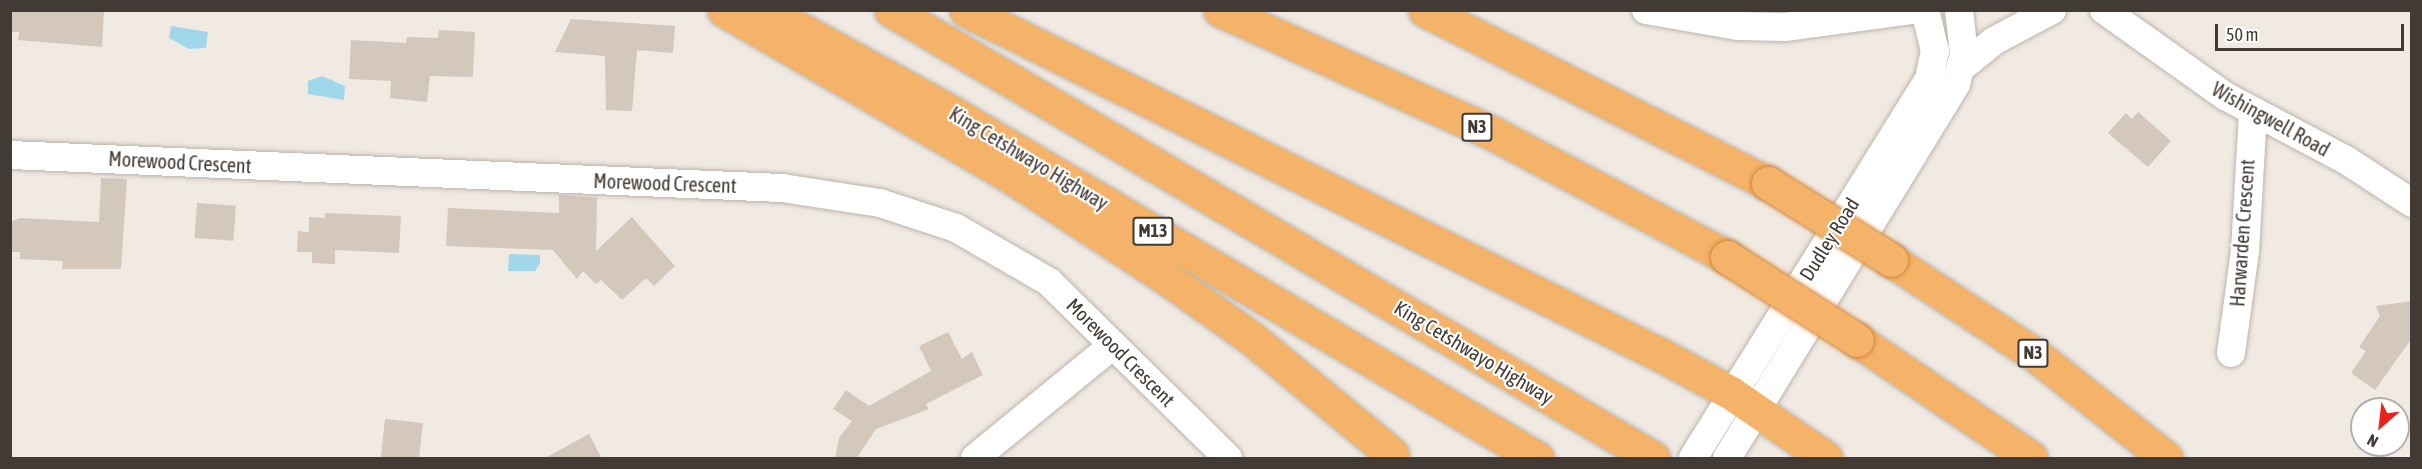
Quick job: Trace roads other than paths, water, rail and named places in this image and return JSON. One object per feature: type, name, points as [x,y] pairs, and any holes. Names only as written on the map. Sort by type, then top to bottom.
[{"type":"highway","points":[[724,10],[1007,174],[1165,276],[1250,337],[1392,457]]},
{"type":"highway","name":"King Cetshwayo Highway","points":[[765,10],[937,104],[1537,459]]},
{"type":"highway","name":"King Cetshwayo Highway","points":[[891,10],[1653,459]]},
{"type":"highway","points":[[966,10],[1744,402],[1826,459]]},
{"type":"highway","name":"N3","points":[[1220,10],[1494,134],[1727,257],[1857,340],[2031,459]]},
{"type":"highway","name":"N3","points":[[1425,10],[1768,183],[2034,354],[2166,459]]},
{"type":"street","points":[[1646,10],[1785,19],[1913,10]]},
{"type":"street","name":"Dudley Road","points":[[1730,452],[1744,402],[1929,79],[1935,51],[1925,10]]},
{"type":"street","points":[[1959,10],[1962,67]]},
{"type":"street","name":"Dudley Road","points":[[1693,459],[1708,434],[1744,402],[1962,67],[1994,41],[2052,10]]},
{"type":"street","name":"Wishingwell Road","points":[[2104,10],[2253,113],[2346,160],[2412,203]]},
{"type":"street","name":"Harwarden Crescent","points":[[2231,353],[2245,251],[2253,113]]},
{"type":"street","name":"Morewood Crescent","points":[[10,155],[834,194],[917,213],[992,246],[1049,282],[1228,459]]},
{"type":"street","points":[[975,459],[1113,345]]},
{"type":"water","points":[[171,26],[208,32],[206,48],[189,49],[169,38]]},
{"type":"water","points":[[322,76],[345,86],[344,100],[308,94],[308,81]]},
{"type":"water","points":[[509,254],[540,255],[540,263],[535,271],[508,271]]}]
